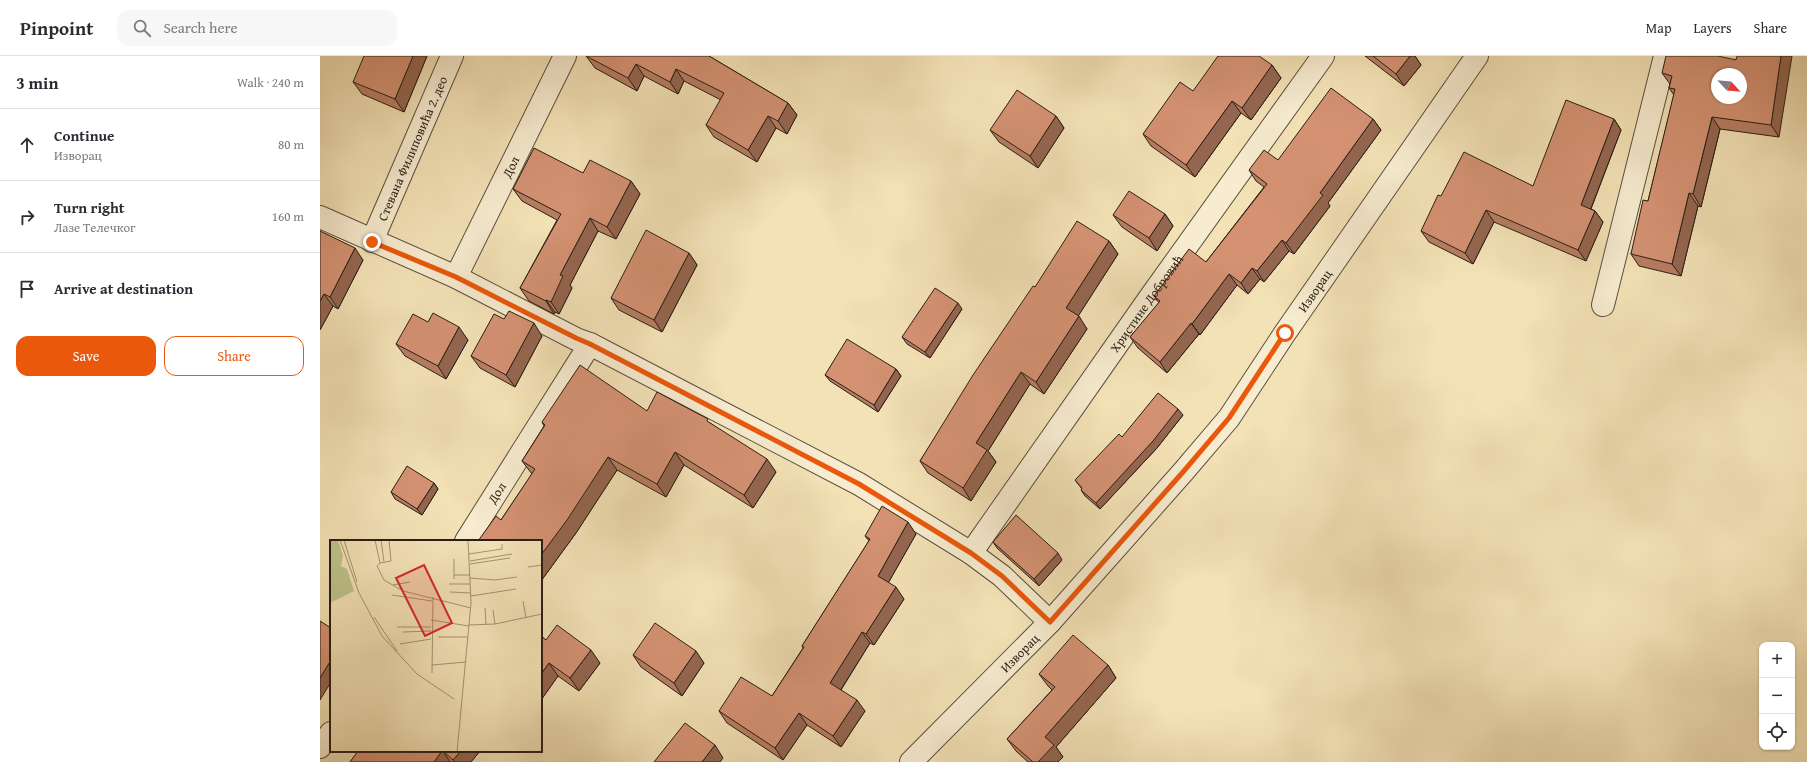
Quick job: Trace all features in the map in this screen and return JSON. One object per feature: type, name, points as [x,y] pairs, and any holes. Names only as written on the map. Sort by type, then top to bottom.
[{"type":"street","name":"Стевана Филиповића 2. део","points":[[372,242],[452,56]]},
{"type":"street","name":"Дол","points":[[456,277],[565,56]]},
{"type":"street","name":"Христине Добровић","points":[[971,553],[1151,296],[1323,56]]},
{"type":"street","name":"Изворац","points":[[911,762],[1050,622],[1229,418],[1290,326],[1477,56]]},
{"type":"street","points":[[1603,305],[1665,56]]},
{"type":"street","points":[[320,217],[372,242],[456,277],[590,344],[859,484],[971,553],[1002,576],[1050,622]]},
{"type":"street","name":"Дол","points":[[467,540],[590,344]]},
{"type":"street","points":[[320,747],[330,734]]},
{"type":"building","points":[[364,56],[413,56],[395,99],[353,82]]},
{"type":"building","points":[[586,56],[709,56],[788,103],[778,121],[768,116],[748,150],[706,125],[724,93],[676,69],[670,82],[636,64],[628,78]]},
{"type":"building","points":[[1218,56],[1259,56],[1272,65],[1242,108],[1232,101],[1186,165],[1143,134],[1180,82],[1193,91]]},
{"type":"building","points":[[1373,56],[1410,56],[1396,74]]},
{"type":"building","points":[[1666,56],[1718,56],[1736,60],[1737,56],[1781,56],[1771,125],[1712,117],[1693,194],[1689,193],[1672,264],[1631,254],[1643,200],[1648,201],[1675,89],[1669,88],[1672,76],[1662,73]]},
{"type":"building","points":[[1331,88],[1373,119],[1320,193],[1323,195],[1286,243],[1282,240],[1257,271],[1252,268],[1241,283],[1229,274],[1192,324],[1191,323],[1160,362],[1130,337],[1160,301],[1154,296],[1189,249],[1206,262],[1267,184],[1249,170],[1264,150],[1278,160]]},
{"type":"building","points":[[1017,90],[1056,116],[1030,156],[990,130]]},
{"type":"building","points":[[1566,100],[1614,119],[1581,205],[1595,211],[1578,250],[1486,210],[1465,253],[1421,231],[1438,195],[1441,196],[1464,152],[1533,186]]},
{"type":"building","points":[[534,148],[583,173],[590,160],[631,181],[607,227],[590,218],[560,275],[563,276],[551,302],[520,288],[561,214],[513,189]]},
{"type":"building","points":[[1129,191],[1165,214],[1149,238],[1113,215]]},
{"type":"building","points":[[1077,221],[1109,241],[1066,308],[1079,316],[1036,382],[1021,372],[976,443],[987,450],[963,488],[920,461],[973,375],[1033,286],[1035,287]]},
{"type":"building","points":[[646,230],[689,253],[654,320],[611,298]]},
{"type":"building","points":[[320,231],[355,248],[330,297],[324,294],[320,301]]},
{"type":"building","points":[[935,288],[958,303],[925,352],[902,337]]},
{"type":"building","points":[[509,311],[534,323],[506,375],[471,356],[494,314],[504,319]]},
{"type":"building","points":[[433,313],[459,327],[438,366],[396,344],[413,314],[428,322]]},
{"type":"building","points":[[847,339],[896,369],[874,405],[825,375]]},
{"type":"building","points":[[580,365],[647,411],[657,392],[708,419],[707,421],[767,459],[744,495],[675,452],[657,484],[608,457],[567,520],[542,554],[542,540],[479,540],[496,516],[501,520],[535,469],[522,461],[545,425],[542,422]]},
{"type":"building","points":[[1158,393],[1178,409],[1153,441],[1096,503],[1081,490],[1082,488],[1075,480],[1119,434],[1122,437]]},
{"type":"building","points":[[407,466],[434,483],[417,509],[391,492]]},
{"type":"building","points":[[882,506],[908,522],[878,576],[896,587],[866,634],[862,632],[830,683],[857,700],[833,736],[799,713],[775,748],[719,711],[741,677],[772,696],[870,539],[865,536]]},
{"type":"building","points":[[1016,515],[1058,553],[1034,579],[993,542]]},
{"type":"building","points":[[320,621],[330,627],[330,662],[320,678]]},
{"type":"building","points":[[655,623],[696,651],[674,683],[633,655]]},
{"type":"building","points":[[557,625],[591,650],[570,678],[549,663],[542,673],[542,637],[546,640]]},
{"type":"building","points":[[1073,635],[1108,665],[1045,737],[1054,745],[1038,762],[1033,762],[1007,739],[1055,687],[1039,674]]},
{"type":"building","points":[[685,723],[715,745],[702,762],[654,762]]},
{"type":"building","points":[[357,752],[441,752],[434,762],[350,762]]},
{"type":"building","points":[[444,752],[460,752],[453,760]]},
{"type":"route","points":[[372,242],[456,277],[590,344],[859,484],[971,553],[1002,576],[1050,622],[1229,418],[1285,333]]}]
